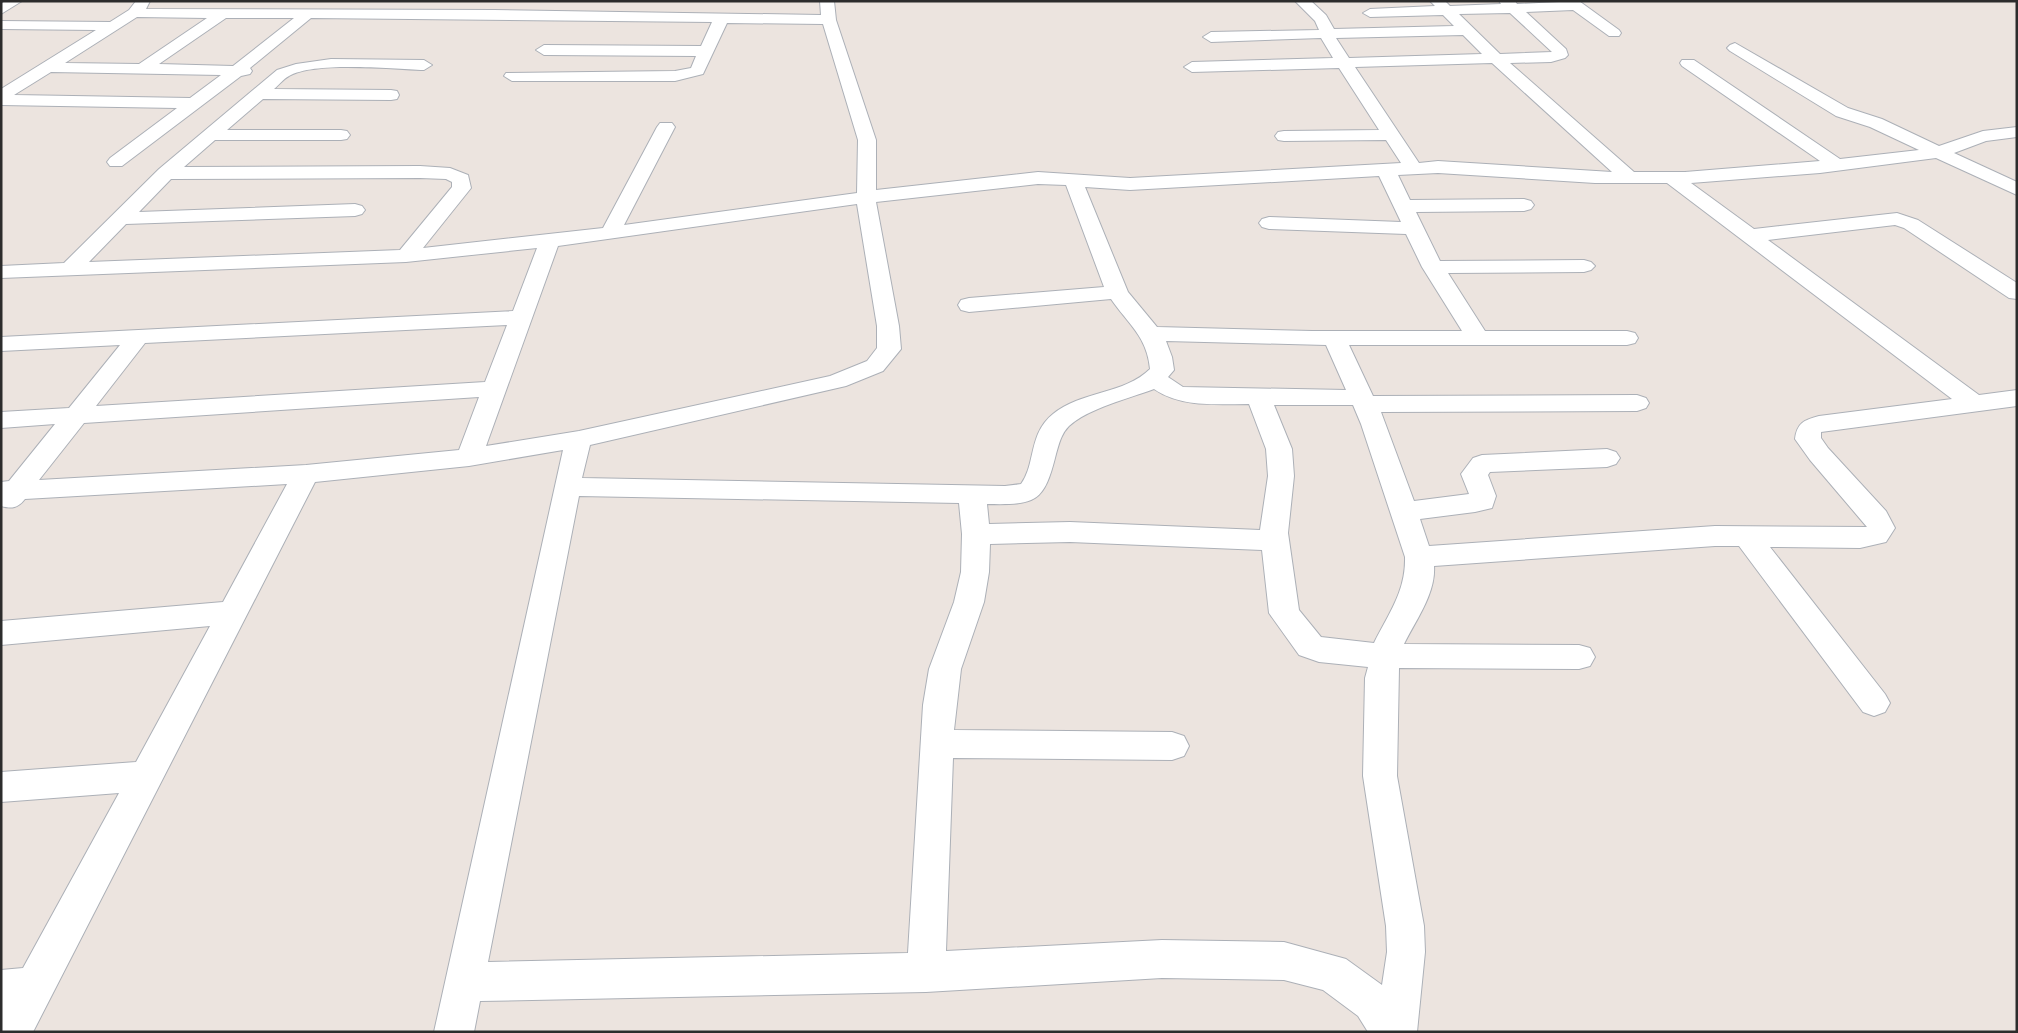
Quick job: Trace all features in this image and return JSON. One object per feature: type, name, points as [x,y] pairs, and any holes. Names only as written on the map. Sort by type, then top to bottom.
[{"type":"street","points":[[1,10],[15,1]]},
{"type":"street","points":[[116,162],[238,70],[319,1]]},
{"type":"street","points":[[339,14],[366,1]]},
{"type":"street","points":[[9,491],[306,474],[390,467],[469,457],[580,439],[838,382],[875,366],[889,349],[888,326],[866,197],[866,140],[830,20],[827,1]]},
{"type":"street","points":[[1302,1],[1321,18],[1329,40],[1414,169]]},
{"type":"street","points":[[1192,67],[1345,64],[1551,57],[1560,55],[1561,52],[1510,4]]},
{"type":"street","points":[[1370,13],[1441,6],[1572,4],[1614,33]]},
{"type":"street","points":[[1441,6],[1496,59],[1630,178]]},
{"type":"street","points":[[1,98],[139,7],[222,14],[722,17],[830,20]]},
{"type":"street","points":[[142,69],[222,14]]},
{"type":"street","points":[[512,76],[685,75],[697,71],[722,17]]},
{"type":"street","points":[[1,25],[111,26]]},
{"type":"street","points":[[1211,37],[1466,30]]},
{"type":"street","points":[[1734,48],[1842,112],[1869,120],[2017,189]]},
{"type":"street","points":[[544,50],[706,51]]},
{"type":"street","points":[[1688,63],[1837,165]]},
{"type":"street","points":[[48,67],[287,71],[318,65],[424,65]]},
{"type":"street","points":[[70,269],[166,173],[287,71]]},
{"type":"street","points":[[259,94],[391,95]]},
{"type":"street","points":[[1,98],[195,103]]},
{"type":"street","points":[[610,233],[666,127]]},
{"type":"street","points":[[1,272],[406,256],[550,241],[866,197],[1038,178],[1130,184],[1386,170],[1468,168],[1630,178],[1672,178],[1837,165],[1935,152],[1983,136],[2017,132]]},
{"type":"street","points":[[210,134],[341,135]]},
{"type":"street","points":[[1284,136],[1392,135]]},
{"type":"street","points":[[1386,170],[1433,266],[1477,337]]},
{"type":"street","points":[[166,173],[420,172],[450,174],[462,179],[462,188],[406,256]]},
{"type":"street","points":[[1672,178],[1974,403]]},
{"type":"street","points":[[567,487],[1005,495],[1020,494],[1030,490],[1036,482],[1048,437],[1061,420],[1082,408],[1149,383],[1162,370],[1162,352],[1152,334],[1124,304],[1117,292],[1073,179]]},
{"type":"street","points":[[1402,206],[1524,205]]},
{"type":"street","points":[[122,218],[355,210]]},
{"type":"street","points":[[1750,236],[1897,219],[1911,224],[2017,293]]},
{"type":"street","points":[[1269,222],[1414,228]]},
{"type":"street","points":[[469,457],[550,241]]},
{"type":"street","points":[[1433,266],[1584,266]]},
{"type":"street","points":[[969,304],[1117,292]]},
{"type":"street","points":[[1,344],[523,317]]},
{"type":"street","points":[[1152,334],[1334,338],[1627,338]]},
{"type":"street","points":[[1,510],[9,491],[76,416],[139,336]]},
{"type":"street","points":[[1334,338],[1374,424],[1418,557],[1420,576],[1415,592],[1384,656],[1381,678],[1380,776],[1405,926],[1406,952],[1398,1032]]},
{"type":"street","points":[[1153,378],[1180,394],[1363,401],[1637,403]]},
{"type":"street","points":[[1,420],[495,389]]},
{"type":"street","points":[[1259,397],[1279,449],[1281,476],[1274,541],[1284,613],[1310,646],[1319,650],[1384,656],[1580,657]]},
{"type":"street","points":[[1418,557],[1697,537],[1860,538],[1876,535],[1881,528],[1876,518],[1819,454],[1808,439],[1809,428],[1819,424],[2017,398]]},
{"type":"street","points":[[454,1032],[567,487],[580,439]]},
{"type":"street","points":[[1403,512],[1475,503],[1482,500],[1483,496],[1474,474],[1476,469],[1482,464],[1607,458]]},
{"type":"street","points":[[11,1032],[18,988],[145,776],[306,474]]},
{"type":"street","points":[[926,972],[939,705],[945,669],[969,602],[975,572],[976,534],[972,494]]},
{"type":"street","points":[[976,534],[1070,532],[1274,541]]},
{"type":"street","points":[[1746,536],[1874,703]]},
{"type":"street","points":[[1,633],[232,613]]},
{"type":"street","points":[[937,744],[1172,746]]},
{"type":"street","points":[[1,787],[145,776]]},
{"type":"street","points":[[465,982],[926,972],[1162,959],[1284,961],[1332,973],[1372,1002],[1392,1032]]}]
